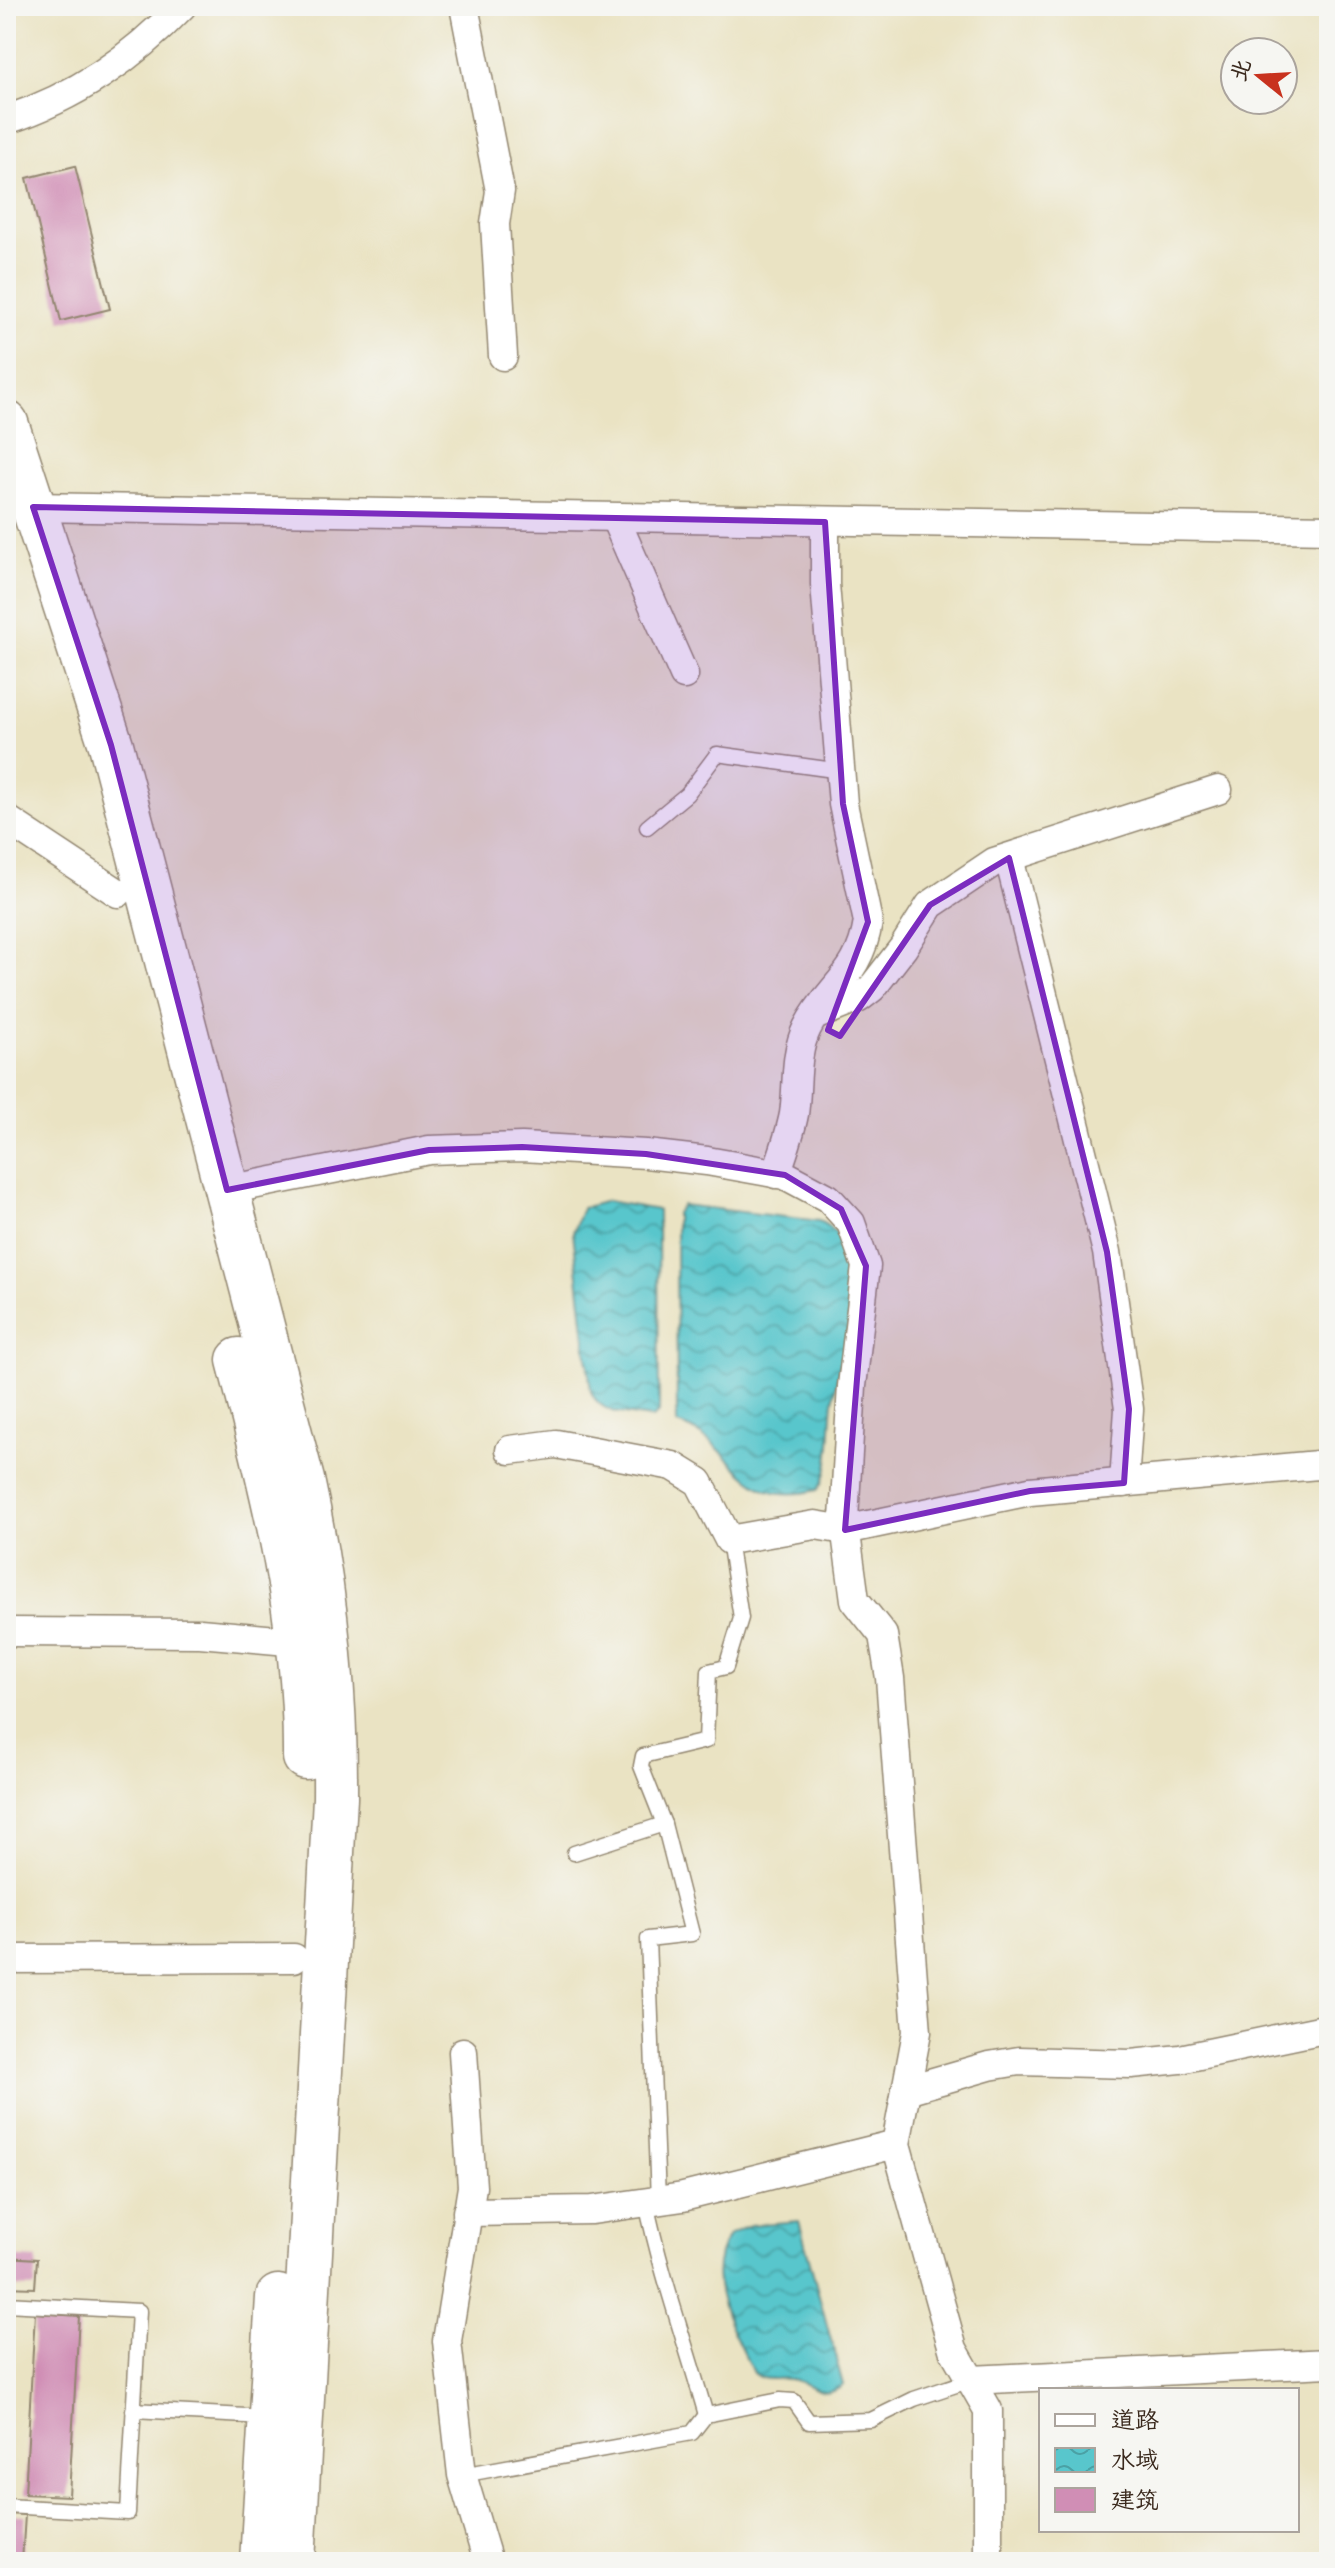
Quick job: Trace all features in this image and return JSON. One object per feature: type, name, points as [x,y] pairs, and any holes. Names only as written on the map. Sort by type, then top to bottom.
[{"type":"highway","points":[[6,423],[20,514],[272,1488],[299,1642],[304,1797],[262,2562]]},
{"type":"highway","points":[[20,514],[111,745],[311,1519],[323,1586],[333,1692],[335,1798],[293,2562]]},
{"type":"street","points":[[6,120],[41,108],[92,82],[137,50],[182,6]]},
{"type":"street","points":[[464,6],[500,191],[495,224],[503,356]]},
{"type":"street","points":[[20,514],[615,518],[1329,529]]},
{"type":"street","points":[[615,518],[684,675]]},
{"type":"street","points":[[776,1174],[794,1112],[800,1046],[814,1015],[853,969],[866,939],[868,922],[843,804],[825,584],[825,522]]},
{"type":"street","points":[[814,1015],[859,998],[872,988],[903,948],[930,905],[994,862],[1218,790]]},
{"type":"street","points":[[6,819],[118,893]]},
{"type":"street","points":[[1009,858],[1107,1252],[1129,1409],[1124,1483]]},
{"type":"street","points":[[227,1190],[429,1150],[522,1147],[646,1154],[776,1174],[800,1181],[828,1198],[851,1223],[864,1252],[867,1280],[852,1386],[845,1530],[855,1600],[883,1635],[890,1678],[917,2032],[896,2144],[953,2349],[988,2410],[988,2562]]},
{"type":"street","points":[[510,1450],[556,1444],[673,1466],[699,1482],[729,1540],[815,1525],[845,1530],[1030,1491],[1329,1464]]},
{"type":"street","points":[[6,1632],[200,1633],[299,1642]]},
{"type":"street","points":[[6,1959],[294,1958]]},
{"type":"street","points":[[906,2090],[960,2072],[1019,2061],[1131,2064],[1180,2059],[1329,2028]]},
{"type":"street","points":[[463,2052],[472,2187],[447,2341],[462,2475],[488,2562]]},
{"type":"street","points":[[467,2212],[592,2210],[652,2201],[896,2144]]},
{"type":"street","points":[[971,2380],[1329,2363]]},
{"type":"lane","points":[[647,827],[687,794],[717,754],[841,771]]},
{"type":"lane","points":[[706,2415],[679,2319],[661,2272],[652,2201],[648,1939],[692,1934],[664,1824],[641,1766],[643,1756],[706,1741],[709,1671],[726,1667],[741,1618],[729,1540]]},
{"type":"lane","points":[[574,1853],[664,1824]]},
{"type":"lane","points":[[6,2304],[139,2311],[128,2513],[6,2506]]},
{"type":"lane","points":[[462,2475],[692,2433],[706,2415],[780,2400],[794,2401],[809,2422],[858,2422],[971,2380]]},
{"type":"lane","points":[[133,2410],[271,2418]]},
{"type":"highlighted area","points":[[33,507],[825,522],[843,804],[868,922],[828,1030],[840,1036],[930,905],[1009,858],[1107,1252],[1129,1409],[1124,1483],[1030,1491],[845,1530],[866,1266],[841,1209],[785,1175],[646,1154],[522,1147],[429,1150],[227,1190],[111,745]]},
{"type":"water","points":[[607,1201],[658,1210],[659,1412],[653,1418],[608,1409],[595,1399],[591,1391],[573,1232],[582,1208]]},
{"type":"water","points":[[682,1205],[819,1221],[840,1238],[846,1250],[854,1278],[854,1295],[833,1402],[828,1463],[817,1490],[791,1494],[770,1491],[754,1483],[698,1433],[677,1424],[676,1213]]},
{"type":"water","points":[[799,2221],[843,2385],[829,2392],[797,2381],[766,2379],[753,2373],[729,2323],[718,2288],[717,2270],[729,2235],[750,2225]]},
{"type":"building","points":[[75,166],[110,309],[61,321],[27,178]]},
{"type":"building","points":[[6,2257],[37,2259],[35,2288],[6,2287]]},
{"type":"building","points":[[35,2313],[79,2316],[69,2496],[25,2494]]},
{"type":"building","points":[[6,2514],[25,2515],[22,2562],[6,2562]]}]
